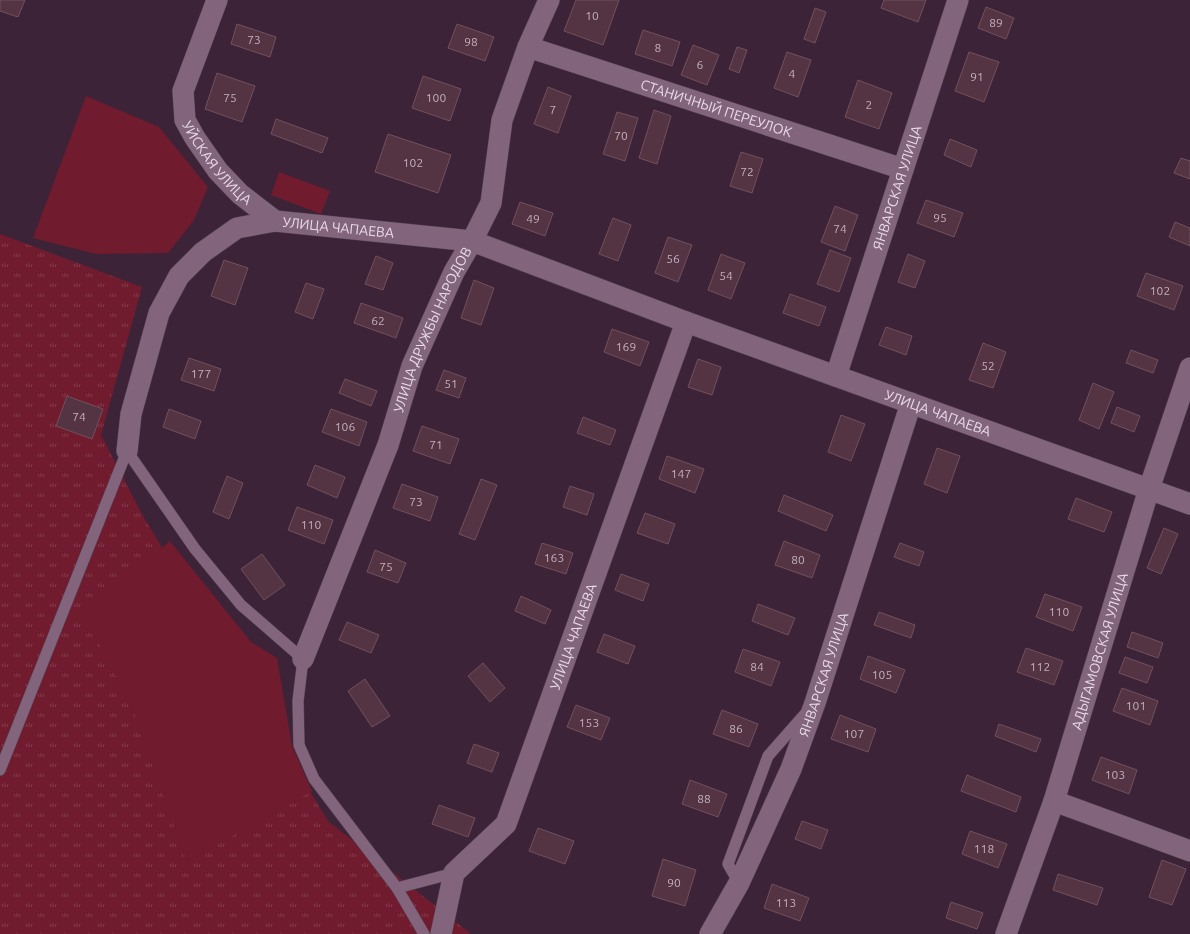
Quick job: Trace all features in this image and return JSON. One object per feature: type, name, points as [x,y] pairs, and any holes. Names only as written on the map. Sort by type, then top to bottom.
[{"type":"street","name":"УЙСКАЯ УЛИЦА","points":[[216,0],[183,91],[186,120],[195,138],[218,171],[240,194],[275,222]]},
{"type":"street","name":"УЛИЦА ДРУЖБЫ НАРОДОВ","points":[[304,659],[388,444],[412,366],[454,272],[472,241],[491,203],[502,120],[528,47],[549,0]]},
{"type":"street","name":"ЯНВАРСКАЯ УЛИЦА","points":[[836,376],[958,0]]},
{"type":"street","name":"СТАНИЧНЫЙ ПЕРЕУЛОК","points":[[528,47],[903,169]]},
{"type":"street","name":"УЛИЦА ЧАПАЕВА","points":[[127,452],[131,414],[158,313],[179,276],[203,252],[237,228],[275,222],[472,241],[686,322],[1190,504]]},
{"type":"street","name":"УЛИЦА ЧАПАЕВА","points":[[454,873],[506,824],[686,322]]},
{"type":"street","name":"АДЫГАМОВСКАЯ УЛИЦА","points":[[1006,934],[1054,801],[1149,489],[1190,368]]},
{"type":"street","name":"ЯНВАРСКАЯ УЛИЦА","points":[[710,934],[739,883],[791,769],[815,703],[911,404]]},
{"type":"street","points":[[1054,801],[1190,851]]},
{"type":"street","points":[[441,934],[454,873]]},
{"type":"lane","points":[[127,452],[195,549],[241,605],[304,659],[298,701],[299,745],[314,779],[397,888],[424,934]]},
{"type":"lane","points":[[0,770],[127,452]]},
{"type":"lane","points":[[397,888],[454,873]]},
{"type":"green space","points":[[86,96],[159,127],[208,187],[194,220],[168,253],[96,254],[33,238]]},
{"type":"green space","points":[[279,172],[330,191],[321,214],[271,195]]},
{"type":"green space","points":[[0,234],[142,287],[101,435],[143,516],[328,821],[471,934],[0,934]]},
{"type":"green space","points":[[170,541],[251,642],[277,658],[292,746],[312,791],[187,862],[133,710],[83,612]]},
{"type":"building","points":[[0,0],[25,0],[18,17],[0,11]]},
{"type":"building","points":[[576,0],[619,0],[603,45],[564,31]]},
{"type":"building","points":[[884,0],[926,0],[918,22],[881,8]]},
{"type":"building","points":[[986,7],[1014,18],[1006,39],[978,28]]},
{"type":"building","points":[[815,8],[826,12],[815,43],[804,39]]},
{"type":"building","points":[[237,24],[276,37],[270,57],[231,44]]},
{"type":"building","points":[[457,24],[494,37],[485,61],[448,48]]},
{"type":"building","points":[[643,30],[680,42],[672,66],[635,54]]},
{"type":"building","points":[[693,45],[719,55],[707,85],[681,75]]},
{"type":"building","points":[[737,47],[747,50],[739,73],[729,69]]},
{"type":"building","points":[[787,52],[811,60],[798,97],[774,88]]},
{"type":"building","points":[[969,52],[999,62],[984,102],[955,91]]},
{"type":"building","points":[[217,73],[255,86],[242,122],[205,109]]},
{"type":"building","points":[[423,76],[461,89],[450,121],[412,108]]},
{"type":"building","points":[[858,80],[892,93],[879,129],[845,117]]},
{"type":"building","points":[[548,87],[571,96],[558,133],[534,124]]},
{"type":"building","points":[[654,110],[671,116],[657,164],[639,158]]},
{"type":"building","points":[[617,112],[638,118],[625,161],[603,154]]},
{"type":"building","points":[[276,119],[328,138],[322,153],[271,134]]},
{"type":"building","points":[[388,134],[451,155],[438,193],[375,172]]},
{"type":"building","points":[[950,139],[977,150],[971,167],[944,155]]},
{"type":"building","points":[[741,152],[763,159],[752,193],[730,186]]},
{"type":"building","points":[[1181,158],[1190,161],[1190,179],[1174,173]]},
{"type":"building","points":[[926,200],[963,213],[954,237],[917,223]]},
{"type":"building","points":[[520,202],[553,213],[545,236],[512,224]]},
{"type":"building","points":[[835,206],[858,215],[845,251],[821,242]]},
{"type":"building","points":[[613,218],[631,225],[618,261],[599,254]]},
{"type":"building","points":[[1175,222],[1190,228],[1190,246],[1169,237]]},
{"type":"building","points":[[668,237],[692,245],[678,282],[655,273]]},
{"type":"building","points":[[830,250],[851,258],[839,292],[817,284]]},
{"type":"building","points":[[721,254],[745,263],[731,299],[708,290]]},
{"type":"building","points":[[908,254],[925,261],[915,288],[898,282]]},
{"type":"building","points":[[376,256],[393,263],[383,290],[365,284]]},
{"type":"building","points":[[224,260],[248,268],[235,305],[211,296]]},
{"type":"building","points":[[1146,273],[1183,286],[1174,310],[1137,296]]},
{"type":"building","points":[[474,280],[494,288],[481,325],[461,318]]},
{"type":"building","points":[[306,283],[324,289],[313,319],[295,312]]},
{"type":"building","points":[[790,294],[826,307],[819,326],[783,313]]},
{"type":"building","points":[[361,303],[403,318],[396,338],[354,323]]},
{"type":"building","points":[[886,327],[912,336],[906,355],[879,345]]},
{"type":"building","points":[[612,329],[649,342],[640,366],[604,352]]},
{"type":"building","points":[[983,343],[1006,352],[993,388],[969,380]]},
{"type":"building","points":[[1131,350],[1158,360],[1153,373],[1126,363]]},
{"type":"building","points":[[189,358],[221,369],[214,391],[181,380]]},
{"type":"building","points":[[698,359],[721,367],[712,395],[688,387]]},
{"type":"building","points":[[444,370],[466,378],[459,398],[436,390]]},
{"type":"building","points":[[345,379],[377,391],[371,406],[339,393]]},
{"type":"building","points":[[1093,383],[1114,392],[1099,429],[1079,420]]},
{"type":"building","points":[[67,396],[103,409],[92,439],[56,426]]},
{"type":"building","points":[[1117,407],[1140,416],[1134,432],[1111,423]]},
{"type":"building","points":[[169,409],[201,421],[195,439],[163,427]]},
{"type":"building","points":[[331,409],[367,422],[359,446],[322,432]]},
{"type":"building","points":[[841,415],[865,424],[851,461],[828,452]]},
{"type":"building","points":[[583,417],[616,430],[610,445],[577,433]]},
{"type":"building","points":[[422,426],[459,439],[450,464],[413,451]]},
{"type":"building","points":[[937,448],[960,456],[947,493],[924,484]]},
{"type":"building","points":[[667,456],[704,469],[695,493],[659,479]]},
{"type":"building","points":[[315,465],[345,477],[337,498],[307,485]]},
{"type":"building","points":[[227,476],[243,483],[229,519],[213,512]]},
{"type":"building","points":[[481,479],[497,485],[475,540],[459,534]]},
{"type":"building","points":[[402,484],[438,497],[430,521],[393,508]]},
{"type":"building","points":[[570,486],[594,494],[587,515],[563,507]]},
{"type":"building","points":[[784,495],[833,515],[826,531],[778,511]]},
{"type":"building","points":[[1076,498],[1112,512],[1104,532],[1068,519]]},
{"type":"building","points":[[297,507],[333,520],[324,544],[288,530]]},
{"type":"building","points":[[645,513],[675,524],[668,544],[637,533]]},
{"type":"building","points":[[1164,528],[1178,534],[1161,574],[1147,568]]},
{"type":"building","points":[[784,541],[820,555],[812,578],[775,565]]},
{"type":"building","points":[[542,543],[573,553],[566,574],[535,564]]},
{"type":"building","points":[[900,543],[924,552],[919,566],[894,557]]},
{"type":"building","points":[[375,550],[406,563],[398,583],[367,572]]},
{"type":"building","points":[[262,554],[285,585],[264,600],[241,569]]},
{"type":"building","points":[[621,574],[649,584],[643,601],[615,590]]},
{"type":"building","points":[[1045,594],[1082,607],[1073,631],[1036,617]]},
{"type":"building","points":[[521,596],[551,610],[545,624],[515,611]]},
{"type":"building","points":[[758,604],[795,618],[788,635],[752,621]]},
{"type":"building","points":[[879,612],[915,625],[911,638],[874,625]]},
{"type":"building","points":[[347,622],[379,635],[371,653],[339,640]]},
{"type":"building","points":[[1132,632],[1163,643],[1158,658],[1127,647]]},
{"type":"building","points":[[604,634],[635,646],[628,664],[597,652]]},
{"type":"building","points":[[1026,648],[1063,661],[1054,685],[1017,672]]},
{"type":"building","points":[[743,649],[780,662],[771,686],[735,672]]},
{"type":"building","points":[[868,656],[905,670],[896,693],[860,679]]},
{"type":"building","points":[[1125,657],[1153,667],[1147,683],[1119,673]]},
{"type":"building","points":[[483,663],[505,688],[490,702],[468,676]]},
{"type":"building","points":[[365,679],[390,716],[372,727],[348,691]]},
{"type":"building","points":[[1122,688],[1158,701],[1150,725],[1113,711]]},
{"type":"building","points":[[576,705],[610,718],[601,740],[567,727]]},
{"type":"building","points":[[722,710],[758,724],[749,747],[713,734]]},
{"type":"building","points":[[840,715],[876,729],[868,752],[831,739]]},
{"type":"building","points":[[999,724],[1041,739],[1036,752],[995,736]]},
{"type":"building","points":[[474,744],[499,753],[492,772],[467,763]]},
{"type":"building","points":[[1101,757],[1137,770],[1129,794],[1092,780]]},
{"type":"building","points":[[967,775],[1021,797],[1016,812],[961,791]]},
{"type":"building","points":[[690,780],[727,794],[718,817],[682,804]]},
{"type":"building","points":[[439,805],[475,818],[468,837],[432,824]]},
{"type":"building","points":[[802,821],[828,830],[821,849],[795,839]]},
{"type":"building","points":[[538,828],[574,841],[565,864],[529,851]]},
{"type":"building","points":[[970,831],[1007,844],[998,868],[962,854]]},
{"type":"building","points":[[663,859],[696,870],[685,906],[652,896]]},
{"type":"building","points":[[1162,860],[1186,869],[1172,905],[1149,897]]},
{"type":"building","points":[[1058,874],[1103,888],[1097,905],[1053,890]]},
{"type":"building","points":[[772,884],[809,898],[800,921],[764,908]]},
{"type":"building","points":[[951,902],[983,913],[977,929],[946,918]]}]
